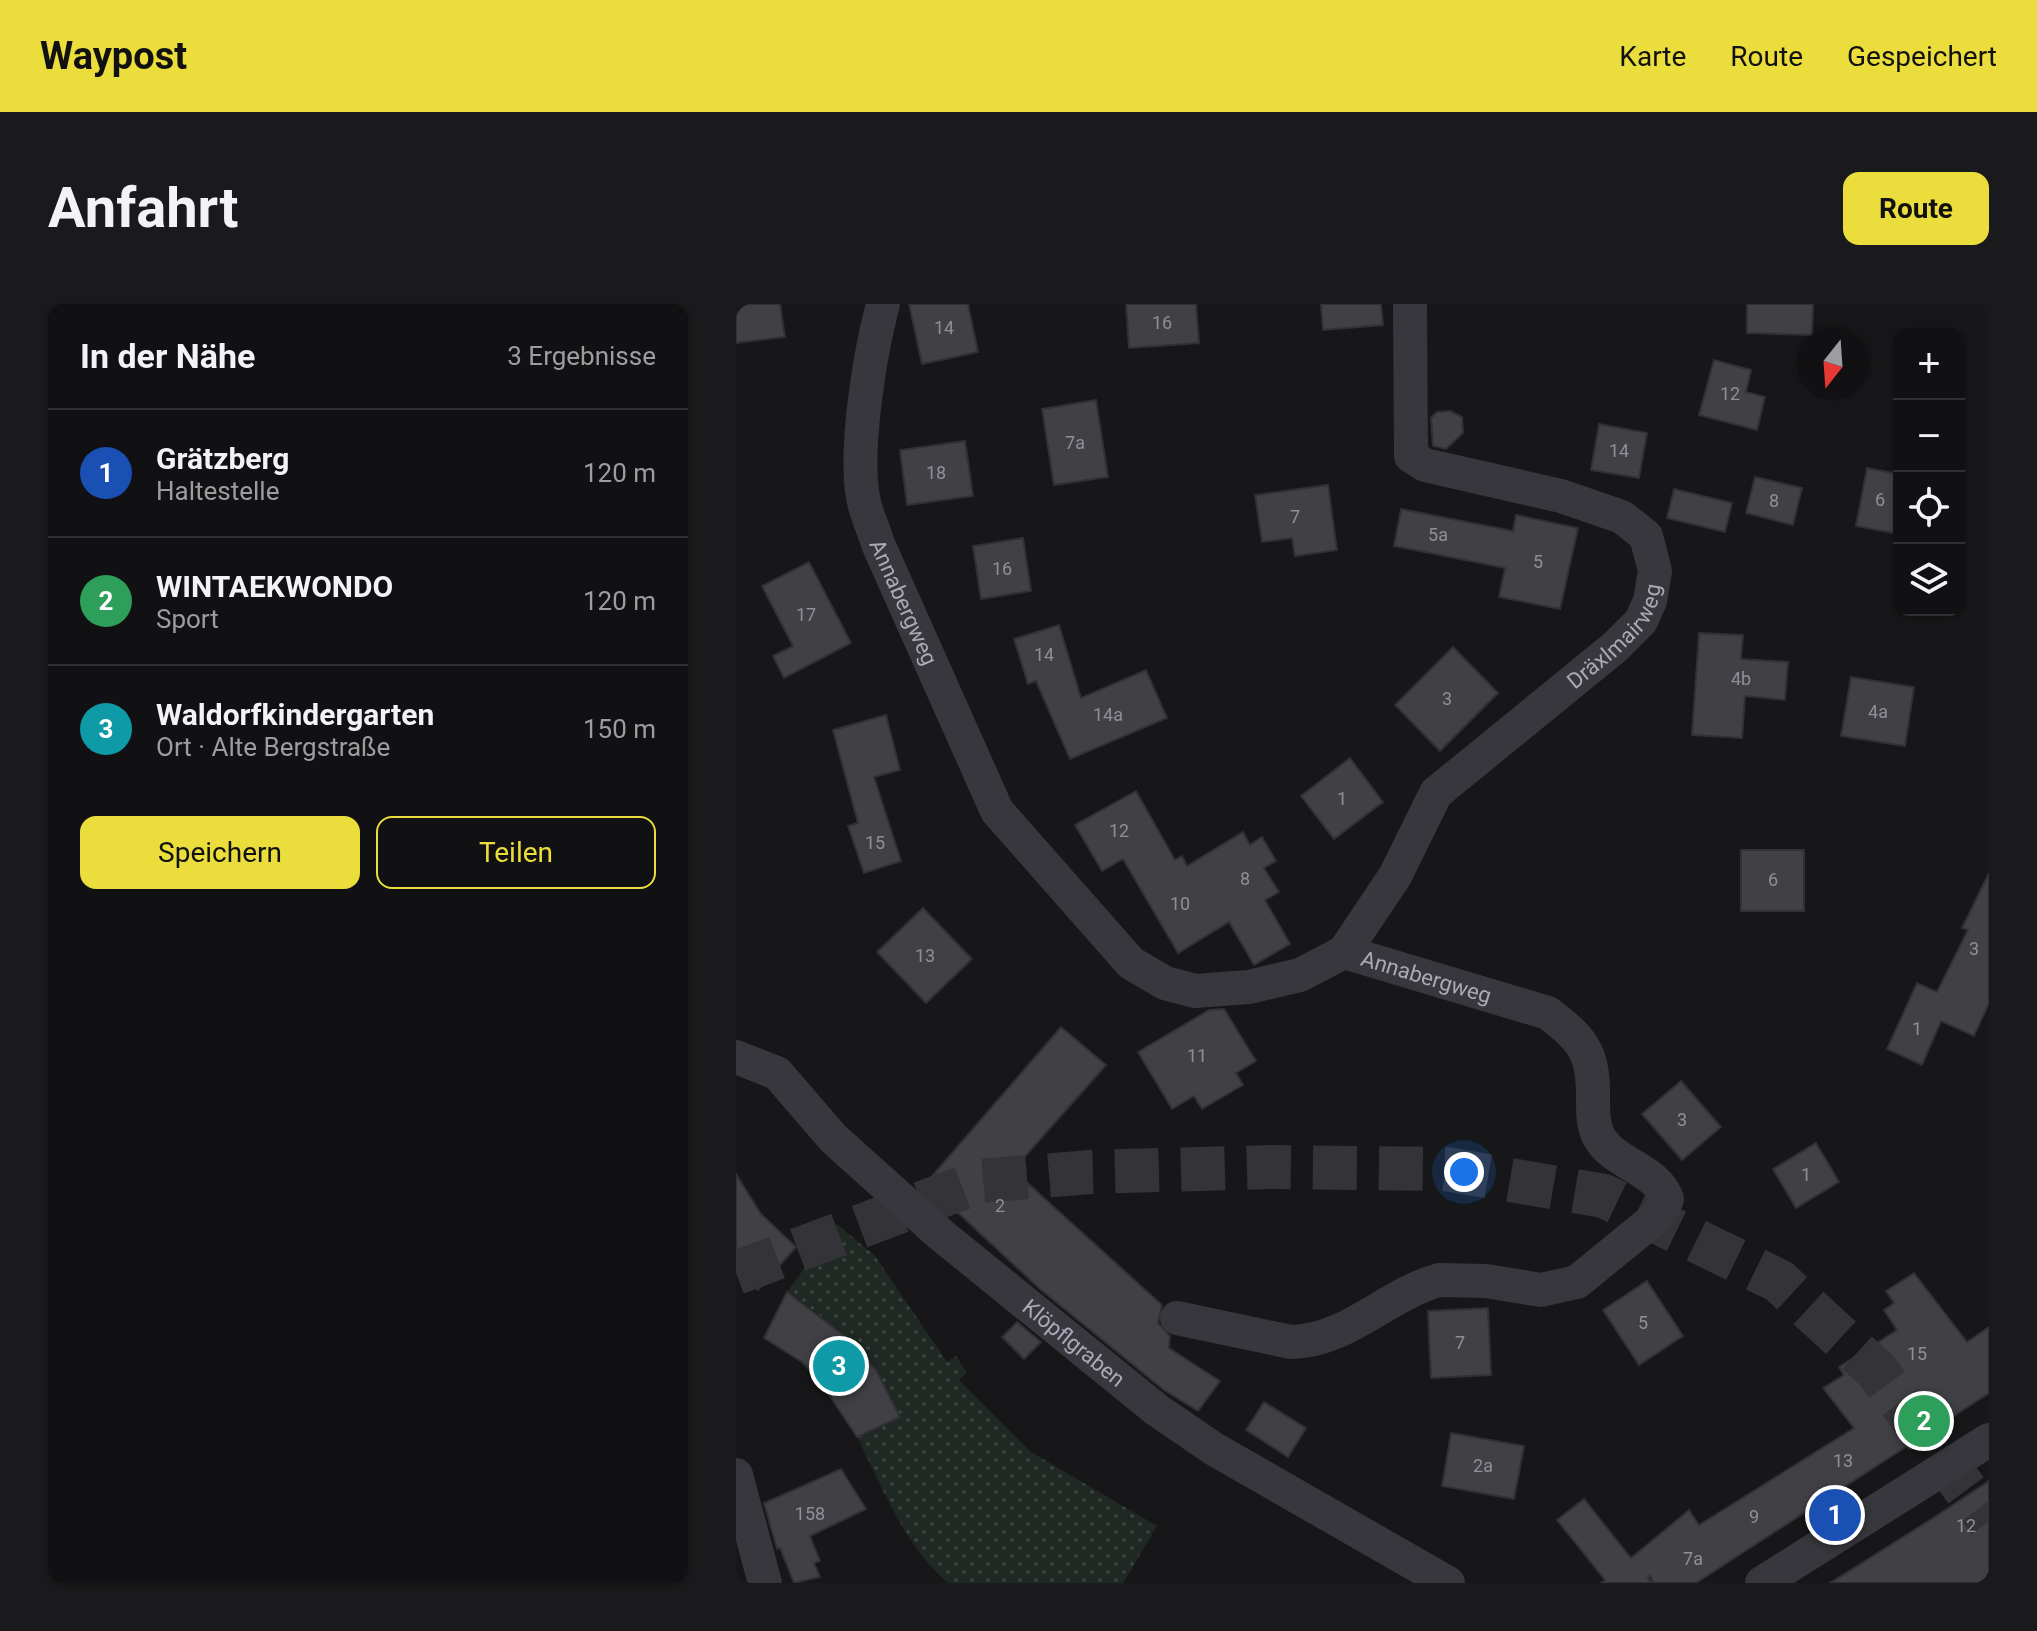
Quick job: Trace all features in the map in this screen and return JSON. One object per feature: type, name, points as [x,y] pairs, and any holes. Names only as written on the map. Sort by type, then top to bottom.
[{"type":"street","name":"Annabergweg","points":[[883,304],[870,354],[861,472],[864,502],[878,544],[997,811],[1131,963],[1165,983],[1195,991],[1249,987],[1300,975],[1344,952],[1548,1013],[1569,1029],[1589,1056],[1594,1071],[1595,1129],[1600,1140],[1665,1193],[1665,1207],[1577,1282],[1556,1289],[1439,1280],[1421,1285],[1330,1337],[1309,1342],[1291,1342],[1177,1318]]},
{"type":"street","name":"Dräxlmairweg","points":[[1344,952],[1395,876],[1436,793],[1632,630],[1650,601],[1655,571],[1646,536],[1622,517],[1561,496],[1425,465],[1411,456],[1410,304]]},
{"type":"street","name":"Klöpflgraben","points":[[736,1057],[777,1073],[834,1139],[940,1234],[1157,1410],[1214,1449],[1448,1583]]},
{"type":"street","points":[[1762,1583],[1989,1440]]},
{"type":"street","points":[[736,1475],[765,1583]]},
{"type":"shaded area","points":[[837,1224],[875,1256],[947,1362],[956,1356],[967,1373],[959,1380],[1031,1452],[1157,1526],[1123,1583],[948,1583],[919,1552],[896,1515],[857,1437],[899,1417],[889,1396],[853,1346],[823,1318],[787,1292]]},
{"type":"building","points":[[736,304],[780,304],[785,337],[736,343]]},
{"type":"building","points":[[909,304],[968,304],[978,352],[922,364]]},
{"type":"building","points":[[1126,304],[1196,304],[1199,343],[1129,348]]},
{"type":"building","points":[[1321,304],[1381,304],[1383,325],[1323,330]]},
{"type":"building","points":[[1747,304],[1813,304],[1812,328],[1797,328],[1797,335],[1747,333]]},
{"type":"building","points":[[1714,360],[1751,370],[1746,392],[1765,397],[1757,430],[1699,415]]},
{"type":"building","points":[[1096,400],[1108,477],[1054,485],[1042,409]]},
{"type":"building","points":[[1450,411],[1462,417],[1463,433],[1446,449],[1433,446],[1431,418],[1437,412]]},
{"type":"building","points":[[1599,424],[1647,433],[1639,478],[1591,470]]},
{"type":"building","points":[[965,441],[973,496],[907,505],[900,450]]},
{"type":"building","points":[[1867,468],[1893,473],[1893,533],[1856,526]]},
{"type":"building","points":[[1755,477],[1802,488],[1793,525],[1746,513]]},
{"type":"building","points":[[1328,485],[1337,550],[1295,556],[1292,538],[1262,542],[1255,495]]},
{"type":"building","points":[[1674,489],[1732,503],[1725,532],[1667,518]]},
{"type":"building","points":[[1401,509],[1513,531],[1516,515],[1578,528],[1560,609],[1499,597],[1505,568],[1394,546]]},
{"type":"building","points":[[1023,538],[1031,591],[981,599],[973,546]]},
{"type":"building","points":[[809,562],[851,643],[784,678],[773,656],[793,646],[762,586]]},
{"type":"building","points":[[1059,625],[1081,698],[1146,670],[1167,718],[1070,759],[1036,681],[1028,684],[1014,639]]},
{"type":"building","points":[[1699,633],[1743,635],[1741,659],[1788,662],[1785,700],[1745,696],[1742,738],[1692,735]]},
{"type":"building","points":[[1453,647],[1498,693],[1440,751],[1395,705]]},
{"type":"building","points":[[1851,677],[1914,687],[1905,746],[1841,736]]},
{"type":"building","points":[[886,715],[900,770],[874,777],[901,861],[864,873],[848,826],[858,823],[833,730]]},
{"type":"building","points":[[1350,758],[1383,802],[1334,839],[1301,796]]},
{"type":"building","points":[[1136,791],[1175,860],[1182,856],[1187,866],[1243,832],[1250,845],[1262,837],[1276,861],[1264,868],[1279,892],[1265,900],[1290,944],[1254,965],[1229,922],[1178,953],[1123,859],[1102,871],[1075,825]]},
{"type":"building","points":[[1741,850],[1804,850],[1804,911],[1741,911]]},
{"type":"building","points":[[1989,873],[1989,1003],[1974,1036],[1941,1021],[1922,1065],[1887,1049],[1917,983],[1937,992],[1968,930],[1962,928]]},
{"type":"building","points":[[923,908],[972,959],[926,1003],[877,952]]},
{"type":"building","points":[[1224,1009],[1256,1061],[1236,1073],[1243,1085],[1202,1109],[1194,1096],[1172,1109],[1138,1052],[1209,1010]]},
{"type":"building","points":[[1061,1027],[1106,1065],[1013,1170],[1162,1305],[1158,1323],[1170,1336],[1169,1348],[1220,1381],[1198,1411],[1164,1390],[1040,1289],[926,1183]]},
{"type":"building","points":[[1681,1081],[1721,1127],[1682,1160],[1642,1114]]},
{"type":"building","points":[[1816,1143],[1839,1182],[1796,1208],[1773,1169]]},
{"type":"building","points":[[736,1174],[761,1214],[796,1247],[758,1290],[736,1268]]},
{"type":"building","points":[[1914,1273],[1967,1342],[1989,1327],[1989,1393],[1696,1583],[1654,1583],[1650,1576],[1648,1578],[1652,1583],[1601,1583],[1605,1580],[1557,1520],[1584,1499],[1631,1558],[1689,1510],[1699,1525],[1854,1428],[1823,1388],[1844,1375],[1839,1367],[1897,1330],[1884,1310],[1894,1303],[1886,1291]]},
{"type":"building","points":[[1647,1281],[1683,1336],[1639,1365],[1603,1310]]},
{"type":"building","points":[[787,1292],[847,1338],[876,1370],[900,1417],[857,1437],[820,1381],[802,1362],[764,1338]]},
{"type":"building","points":[[1488,1308],[1491,1375],[1431,1378],[1428,1311]]},
{"type":"building","points":[[1017,1322],[1041,1342],[1024,1359],[1002,1337]]},
{"type":"building","points":[[1264,1402],[1306,1428],[1288,1457],[1246,1430]]},
{"type":"building","points":[[1451,1433],[1524,1446],[1514,1499],[1442,1486]]},
{"type":"building","points":[[841,1469],[866,1509],[810,1536],[820,1561],[814,1563],[820,1577],[794,1583],[780,1548],[777,1549],[764,1503]]},
{"type":"building","points":[[1989,1481],[1989,1583],[1830,1583],[1930,1520]]},
{"type":"tunnel","points":[[736,1273],[981,1181],[1090,1172],[1272,1167],[1446,1169],[1604,1196],[1779,1281],[1877,1371],[1989,1521]]},
{"type":"place","name":"Waldorfkindergarten","points":[[839,1366]]},
{"type":"place","name":"WINTAEKWONDO","points":[[1924,1421]]},
{"type":"place","name":"Grätzberg","points":[[1835,1515]]}]
